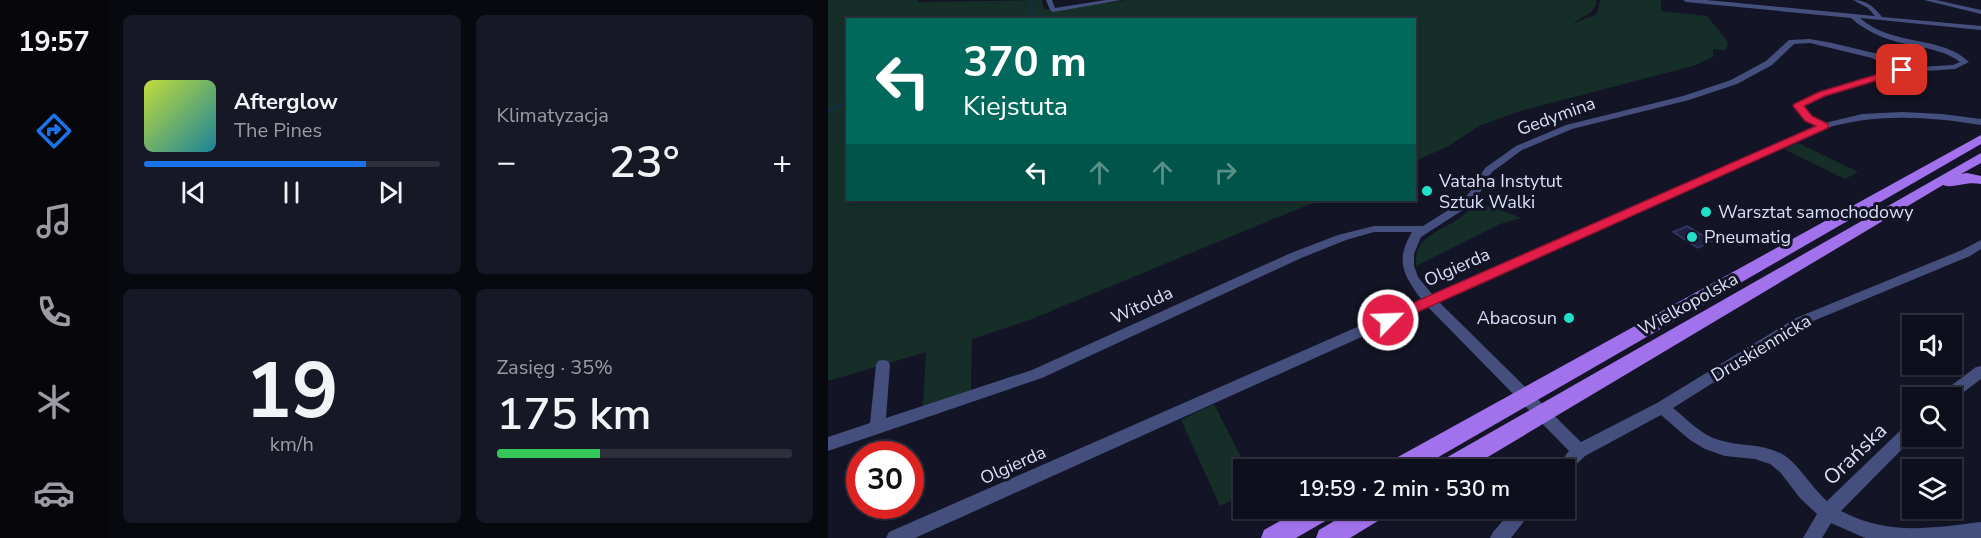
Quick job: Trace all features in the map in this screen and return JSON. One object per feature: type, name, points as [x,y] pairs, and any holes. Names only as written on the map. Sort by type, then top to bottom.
[{"type":"main road","name":"Wielkopolska","points":[[1414,459],[1981,139]]},
{"type":"main road","name":"Wielkopolska","points":[[1464,459],[1913,195],[1981,158]]},
{"type":"main road","points":[[1981,165],[1975,172],[1981,180]]},
{"type":"main road","points":[[1913,195],[1959,178],[1981,180]]},
{"type":"main road","points":[[1273,538],[1307,519]]},
{"type":"main road","points":[[1328,538],[1360,519]]},
{"type":"street","points":[[1049,0],[1053,10],[1118,0]]},
{"type":"street","points":[[1686,0],[1981,28]]},
{"type":"street","points":[[1856,0],[1870,7],[1880,18]]},
{"type":"street","points":[[1927,0],[1981,12]]},
{"type":"street","points":[[1824,126],[1809,118],[1798,106],[1822,94],[1902,70],[1955,67],[1965,62],[1952,53],[1880,34],[1863,26],[1853,16]]},
{"type":"street","name":"Gedymina","points":[[1423,229],[1444,219],[1462,206],[1474,194],[1488,170],[1519,148],[1569,127],[1716,89],[1769,63],[1792,42],[1816,41],[1841,47],[1875,56],[1902,70]]},
{"type":"street","name":"Olgierda","points":[[895,538],[1824,126],[1854,119],[1899,116],[1941,117],[1981,122]]},
{"type":"street","name":"Witolda","points":[[828,444],[1037,374],[1294,256],[1342,237],[1388,228],[1423,229]]},
{"type":"street","points":[[1423,229],[1411,242],[1408,266],[1412,278],[1430,301],[1579,451]]},
{"type":"street","name":"Druskiennicka","points":[[1572,459],[1579,451],[1662,407],[1802,321],[1966,253],[1981,244]]},
{"type":"street","points":[[877,428],[883,365]]},
{"type":"street","points":[[1960,387],[1981,371]]},
{"type":"street","points":[[1662,407],[1704,441],[1716,447],[1775,458],[1782,463],[1810,497],[1828,512],[1858,528],[1877,535],[1919,538],[1981,530]]},
{"type":"street","name":"Orańska","points":[[1812,538],[1828,512],[1902,439]]},
{"type":"street","points":[[1499,538],[1516,519]]},
{"type":"green space","points":[[828,0],[918,0],[917,2],[1042,0],[1044,9],[1053,10],[1126,0],[1596,0],[1597,3],[1591,12],[1572,24],[1597,14],[1600,0],[1661,0],[1661,11],[1707,16],[1728,42],[1726,50],[1713,49],[1713,57],[1693,66],[1520,111],[1479,126],[1447,147],[1416,161],[1416,18],[846,18],[846,201],[1326,201],[1311,204],[1273,219],[1032,319],[972,339],[971,390],[923,406],[926,352],[828,381]]},
{"type":"green space","points":[[1798,143],[1858,172],[1845,179],[1784,149]]},
{"type":"green space","points":[[1477,202],[1522,218],[1500,224],[1416,266],[1416,256],[1423,241],[1460,218]]},
{"type":"green space","points":[[1214,404],[1242,459],[1233,459],[1233,500],[1220,506],[1181,420]]},
{"type":"building","name":"Pneumatig","points":[[1687,226],[1712,241],[1698,248],[1673,232]]},
{"type":"waterway","points":[[1027,18],[1033,8],[1030,0]]},
{"type":"waterway","points":[[828,111],[846,102]]},
{"type":"place","name":"Vataha Instytut Sztuk Walki","points":[[1427,191]]},
{"type":"place","name":"Warsztat samochodowy","points":[[1706,212]]},
{"type":"place","name":"Pneumatig","points":[[1692,237]]},
{"type":"place","name":"Abacosun","points":[[1569,318]]},
{"type":"route","points":[[1388,320],[1824,126],[1805,115],[1798,106],[1822,94],[1888,72],[1902,70]]}]
